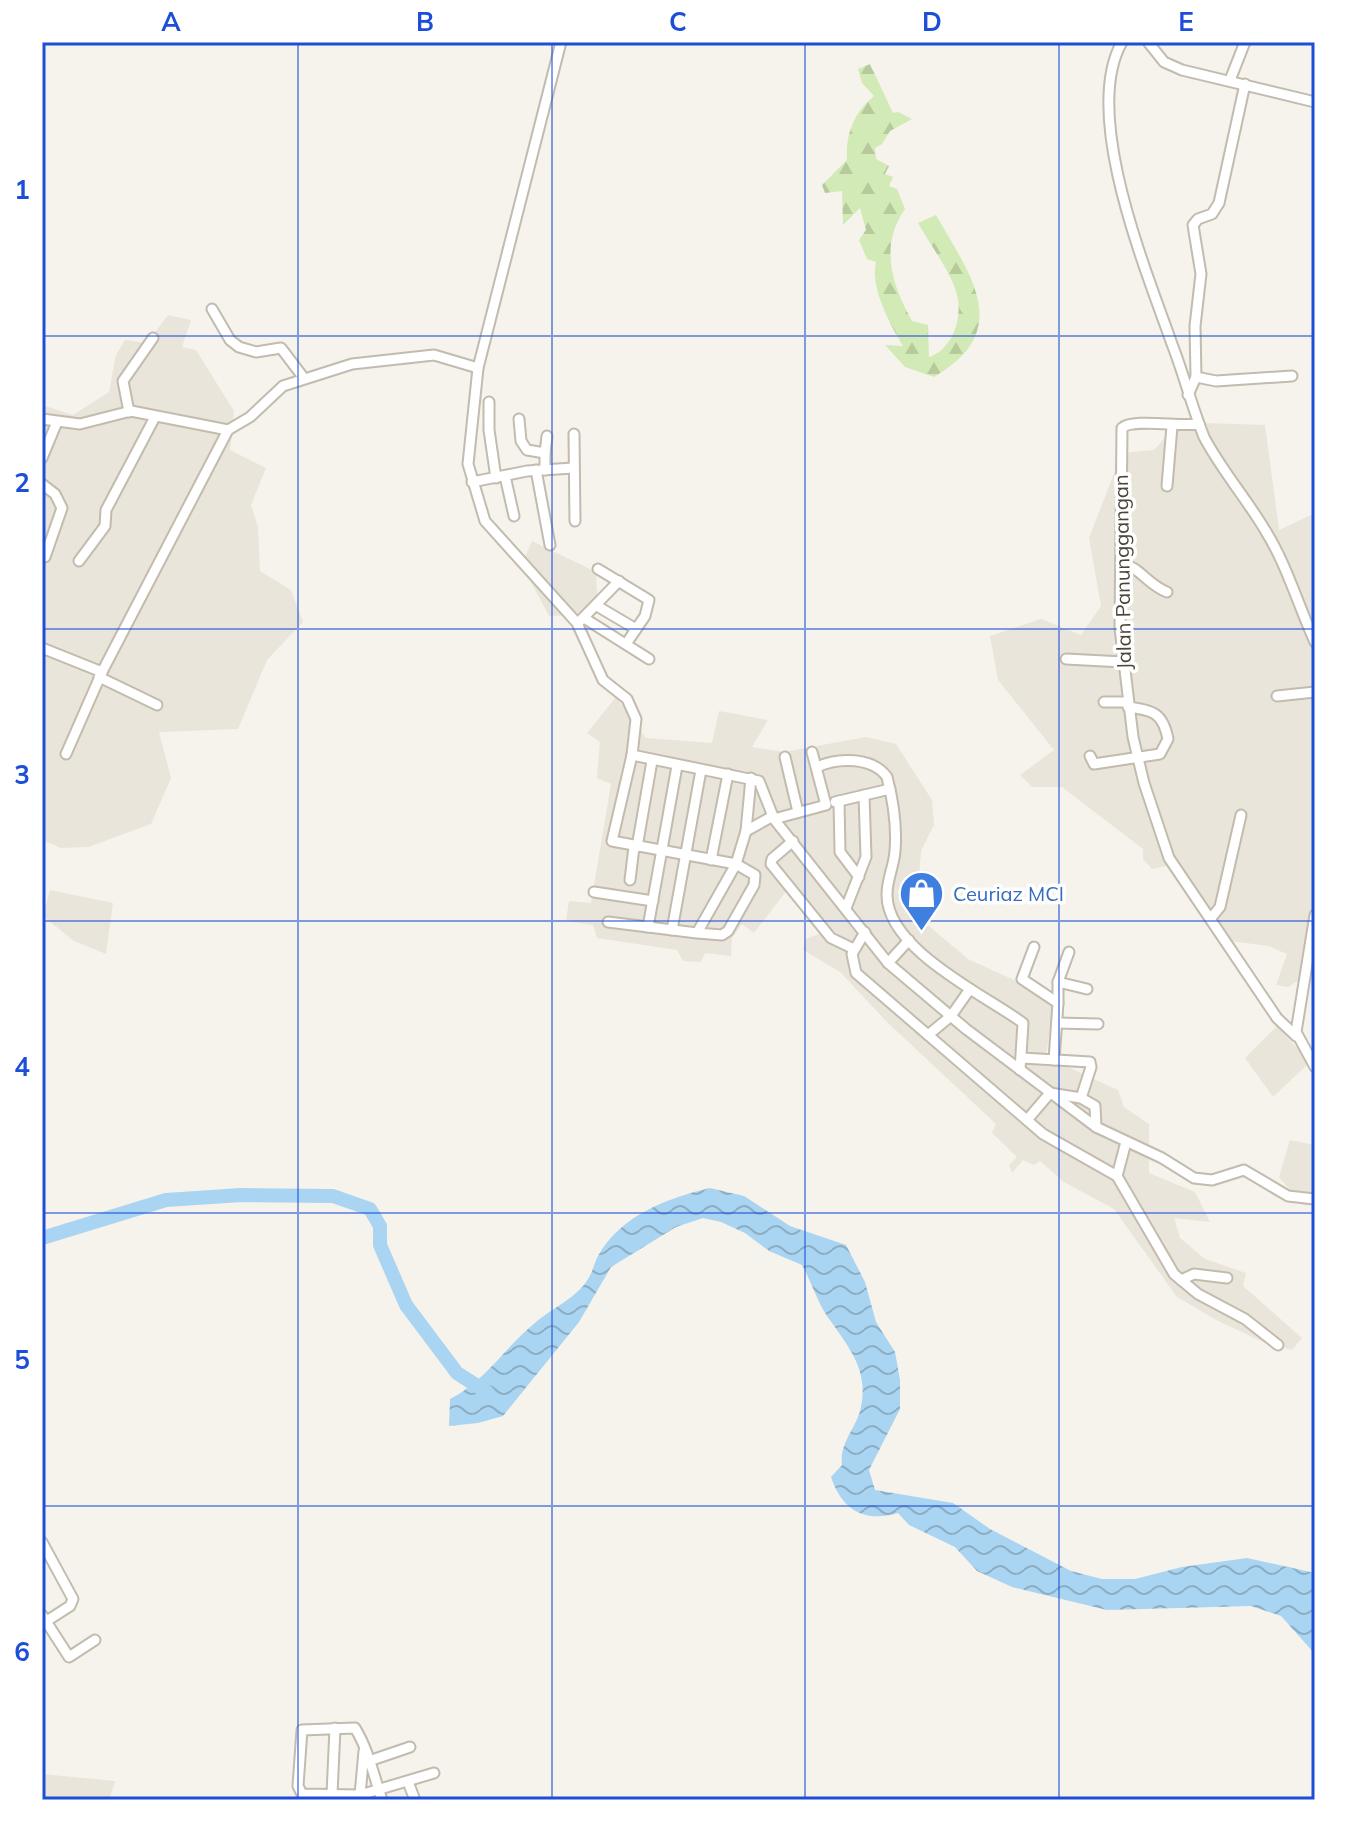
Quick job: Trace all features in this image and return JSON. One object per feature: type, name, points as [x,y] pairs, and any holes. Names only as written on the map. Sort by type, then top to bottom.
[{"type":"street","points":[[561,42],[478,368],[467,451],[472,482],[485,521],[580,621],[649,659]]},
{"type":"street","points":[[1122,42],[1114,56],[1109,82],[1110,119],[1123,202],[1199,424],[1219,465],[1265,528],[1315,642]]},
{"type":"street","points":[[1148,42],[1169,65],[1315,102]]},
{"type":"street","points":[[1230,80],[1245,42]]},
{"type":"street","points":[[1188,395],[1196,377],[1195,326],[1201,274],[1193,225],[1196,220],[1212,214],[1219,203],[1245,84]]},
{"type":"street","points":[[212,309],[231,342],[256,352],[281,348],[303,377]]},
{"type":"street","points":[[129,412],[123,381],[153,338]]},
{"type":"street","points":[[66,754],[101,674],[228,430],[250,417],[283,386],[303,377],[325,375],[372,360],[420,355],[434,355],[478,368]]},
{"type":"street","points":[[1196,377],[1216,381],[1292,376]]},
{"type":"street","points":[[489,402],[489,430],[514,516]]},
{"type":"street","points":[[42,419],[80,424],[129,412],[228,430]]},
{"type":"street","points":[[79,561],[105,526],[106,510],[155,417]]},
{"type":"street","points":[[519,419],[521,441],[527,450],[545,453]]},
{"type":"street","points":[[42,458],[57,422]]},
{"type":"street","name":"Jalan Panunggangan","points":[[1199,424],[1172,426],[1132,422],[1122,428],[1123,662],[1128,705],[1138,759],[1169,858],[1277,1018],[1296,1036],[1315,1067]]},
{"type":"street","points":[[1167,486],[1172,426]]},
{"type":"street","points":[[574,434],[575,521]]},
{"type":"street","points":[[547,436],[540,470],[550,545]]},
{"type":"street","points":[[472,482],[540,470],[573,468]]},
{"type":"street","points":[[42,484],[55,494],[62,508],[45,557]]},
{"type":"street","points":[[1121,563],[1133,565],[1151,586],[1167,592]]},
{"type":"street","points":[[598,569],[649,600],[626,644]]},
{"type":"street","points":[[580,621],[619,581]]},
{"type":"street","points":[[597,606],[636,629]]},
{"type":"street","points":[[580,621],[603,680],[624,695],[636,719],[632,755],[612,841],[736,864],[756,879],[731,927],[722,935],[608,922]]},
{"type":"street","points":[[42,648],[101,674],[157,705]]},
{"type":"street","points":[[1066,659],[1123,662]]},
{"type":"street","points":[[1277,696],[1315,692]]},
{"type":"street","points":[[1090,756],[1094,764],[1138,759],[1160,754],[1166,745],[1167,732],[1156,711],[1104,702]]},
{"type":"street","points":[[812,752],[826,805]]},
{"type":"street","points":[[632,755],[751,778],[762,784],[774,817],[888,963],[951,1016],[1096,1127],[1194,1178],[1212,1180],[1244,1170],[1288,1196],[1315,1199]]},
{"type":"street","points":[[785,757],[798,812]]},
{"type":"street","points":[[630,880],[652,761]]},
{"type":"street","points":[[817,767],[847,761],[874,764],[887,777],[895,850],[887,900],[909,940],[970,989],[1023,1023],[1020,1070]]},
{"type":"street","points":[[648,927],[677,766]]},
{"type":"street","points":[[672,930],[701,770]]},
{"type":"street","points":[[711,860],[728,774]]},
{"type":"street","points":[[697,933],[736,864],[746,831],[751,778]]},
{"type":"street","points":[[746,831],[774,817],[890,789]]},
{"type":"street","points":[[846,908],[867,847],[864,795]]},
{"type":"street","points":[[839,801],[840,852],[859,877]]},
{"type":"street","points":[[1211,918],[1220,907],[1241,815]]},
{"type":"street","points":[[793,841],[772,859],[771,864],[831,938],[854,949]]},
{"type":"street","points":[[594,892],[653,901]]},
{"type":"street","points":[[1296,1036],[1298,1005],[1315,915]]},
{"type":"street","points":[[865,932],[854,949],[856,973],[1043,1134],[1117,1176],[1181,1280],[1278,1345]]},
{"type":"street","points":[[888,963],[909,940]]},
{"type":"street","points":[[1034,947],[1024,982],[1058,1003]]},
{"type":"street","points":[[1054,1060],[1058,982],[1069,952]]},
{"type":"street","points":[[1058,982],[1087,989]]},
{"type":"street","points":[[928,1035],[951,1016],[970,989]]},
{"type":"street","points":[[1057,1023],[1098,1024]]},
{"type":"street","points":[[1022,1058],[1090,1062],[1081,1098]]},
{"type":"street","points":[[1027,1120],[1050,1093]]},
{"type":"street","points":[[1050,1093],[1081,1098],[1095,1106],[1096,1127]]},
{"type":"street","points":[[1117,1176],[1126,1142]]},
{"type":"street","points":[[1181,1280],[1194,1274],[1227,1278]]},
{"type":"street","points":[[42,1542],[73,1599],[70,1606],[43,1620],[69,1657],[95,1640]]},
{"type":"street","points":[[332,1794],[335,1728]]},
{"type":"street","points":[[381,1796],[355,1728],[302,1730],[298,1786],[302,1794],[332,1794],[349,1798],[381,1796],[434,1773]]},
{"type":"street","points":[[369,1761],[410,1747]]},
{"type":"street","points":[[360,1795],[364,1748]]},
{"type":"street","points":[[408,1782],[415,1800]]},
{"type":"shaded area","points":[[168,315],[191,320],[182,347],[196,350],[234,411],[230,450],[266,468],[251,505],[258,527],[260,571],[291,590],[303,622],[267,660],[238,729],[159,732],[171,778],[151,824],[88,847],[61,848],[42,840],[42,405],[73,415],[109,392],[116,355],[125,340],[147,343]]},
{"type":"shaded area","points":[[1176,425],[1265,425],[1279,530],[1315,513],[1315,970],[1288,987],[1276,985],[1287,954],[1268,946],[1230,941],[1196,889],[1167,866],[1152,869],[1143,859],[1143,849],[1062,787],[1032,787],[1020,775],[1054,750],[998,680],[990,636],[1041,619],[1081,635],[1101,606],[1089,538],[1122,453],[1154,450]]},
{"type":"shaded area","points":[[532,541],[596,572],[598,614],[549,616],[522,565]]},
{"type":"shaded area","points":[[616,697],[646,738],[712,743],[719,711],[768,720],[752,747],[784,752],[866,737],[896,744],[932,800],[934,825],[921,851],[916,915],[968,959],[1054,998],[1046,1057],[1118,1090],[1124,1107],[1149,1124],[1149,1173],[1195,1192],[1210,1222],[1174,1218],[1180,1238],[1205,1259],[1246,1273],[1243,1286],[1302,1338],[1292,1350],[1261,1341],[1177,1297],[1114,1209],[1064,1182],[1040,1161],[1034,1165],[1023,1160],[1012,1173],[1009,1165],[1017,1157],[992,1133],[996,1124],[888,1023],[840,972],[803,950],[806,939],[821,933],[788,889],[754,933],[742,924],[732,938],[731,956],[705,953],[701,962],[683,961],[677,950],[597,938],[593,925],[566,921],[569,901],[591,903],[611,784],[597,778],[600,742],[587,733]]},
{"type":"shaded area","points":[[50,890],[113,903],[106,954],[74,941],[43,916]]},
{"type":"shaded area","points":[[1277,1026],[1310,1062],[1273,1097],[1245,1058]]},
{"type":"shaded area","points":[[1290,1140],[1315,1145],[1315,1206],[1303,1205],[1279,1177]]},
{"type":"shaded area","points":[[42,1774],[115,1782],[109,1800],[42,1800]]},
{"type":"green space","points":[[870,64],[893,113],[898,112],[912,119],[890,131],[882,144],[875,148],[876,159],[889,166],[885,174],[893,177],[889,186],[897,189],[905,209],[892,237],[894,279],[912,321],[928,325],[929,357],[950,341],[957,323],[958,304],[951,278],[918,223],[936,215],[972,280],[978,301],[979,321],[973,340],[959,359],[934,377],[905,367],[885,345],[903,346],[878,294],[876,262],[867,259],[859,240],[866,230],[860,208],[843,225],[842,191],[825,193],[822,185],[847,160],[852,125],[861,109],[874,96],[862,83],[858,69]]},
{"type":"water","points":[[710,1188],[744,1196],[790,1226],[846,1245],[865,1282],[876,1322],[895,1352],[900,1380],[900,1409],[869,1470],[875,1490],[953,1503],[990,1529],[1071,1571],[1102,1579],[1135,1579],[1182,1567],[1247,1558],[1315,1573],[1315,1654],[1281,1616],[1251,1606],[1107,1610],[1012,1587],[977,1571],[955,1547],[909,1525],[898,1513],[865,1515],[848,1506],[831,1477],[842,1465],[843,1449],[861,1407],[863,1393],[859,1369],[849,1347],[823,1310],[802,1265],[769,1251],[745,1233],[721,1222],[703,1218],[676,1227],[611,1267],[579,1322],[503,1416],[449,1426],[450,1399],[474,1383],[536,1322],[583,1286],[598,1256],[619,1229],[662,1203]]},
{"type":"waterway","points":[[42,1238],[166,1200],[241,1195],[333,1196],[370,1209],[380,1226],[380,1245],[406,1305],[457,1373],[488,1393]]},
{"type":"place","name":"Ceuriaz MCI","points":[[922,932]]}]
